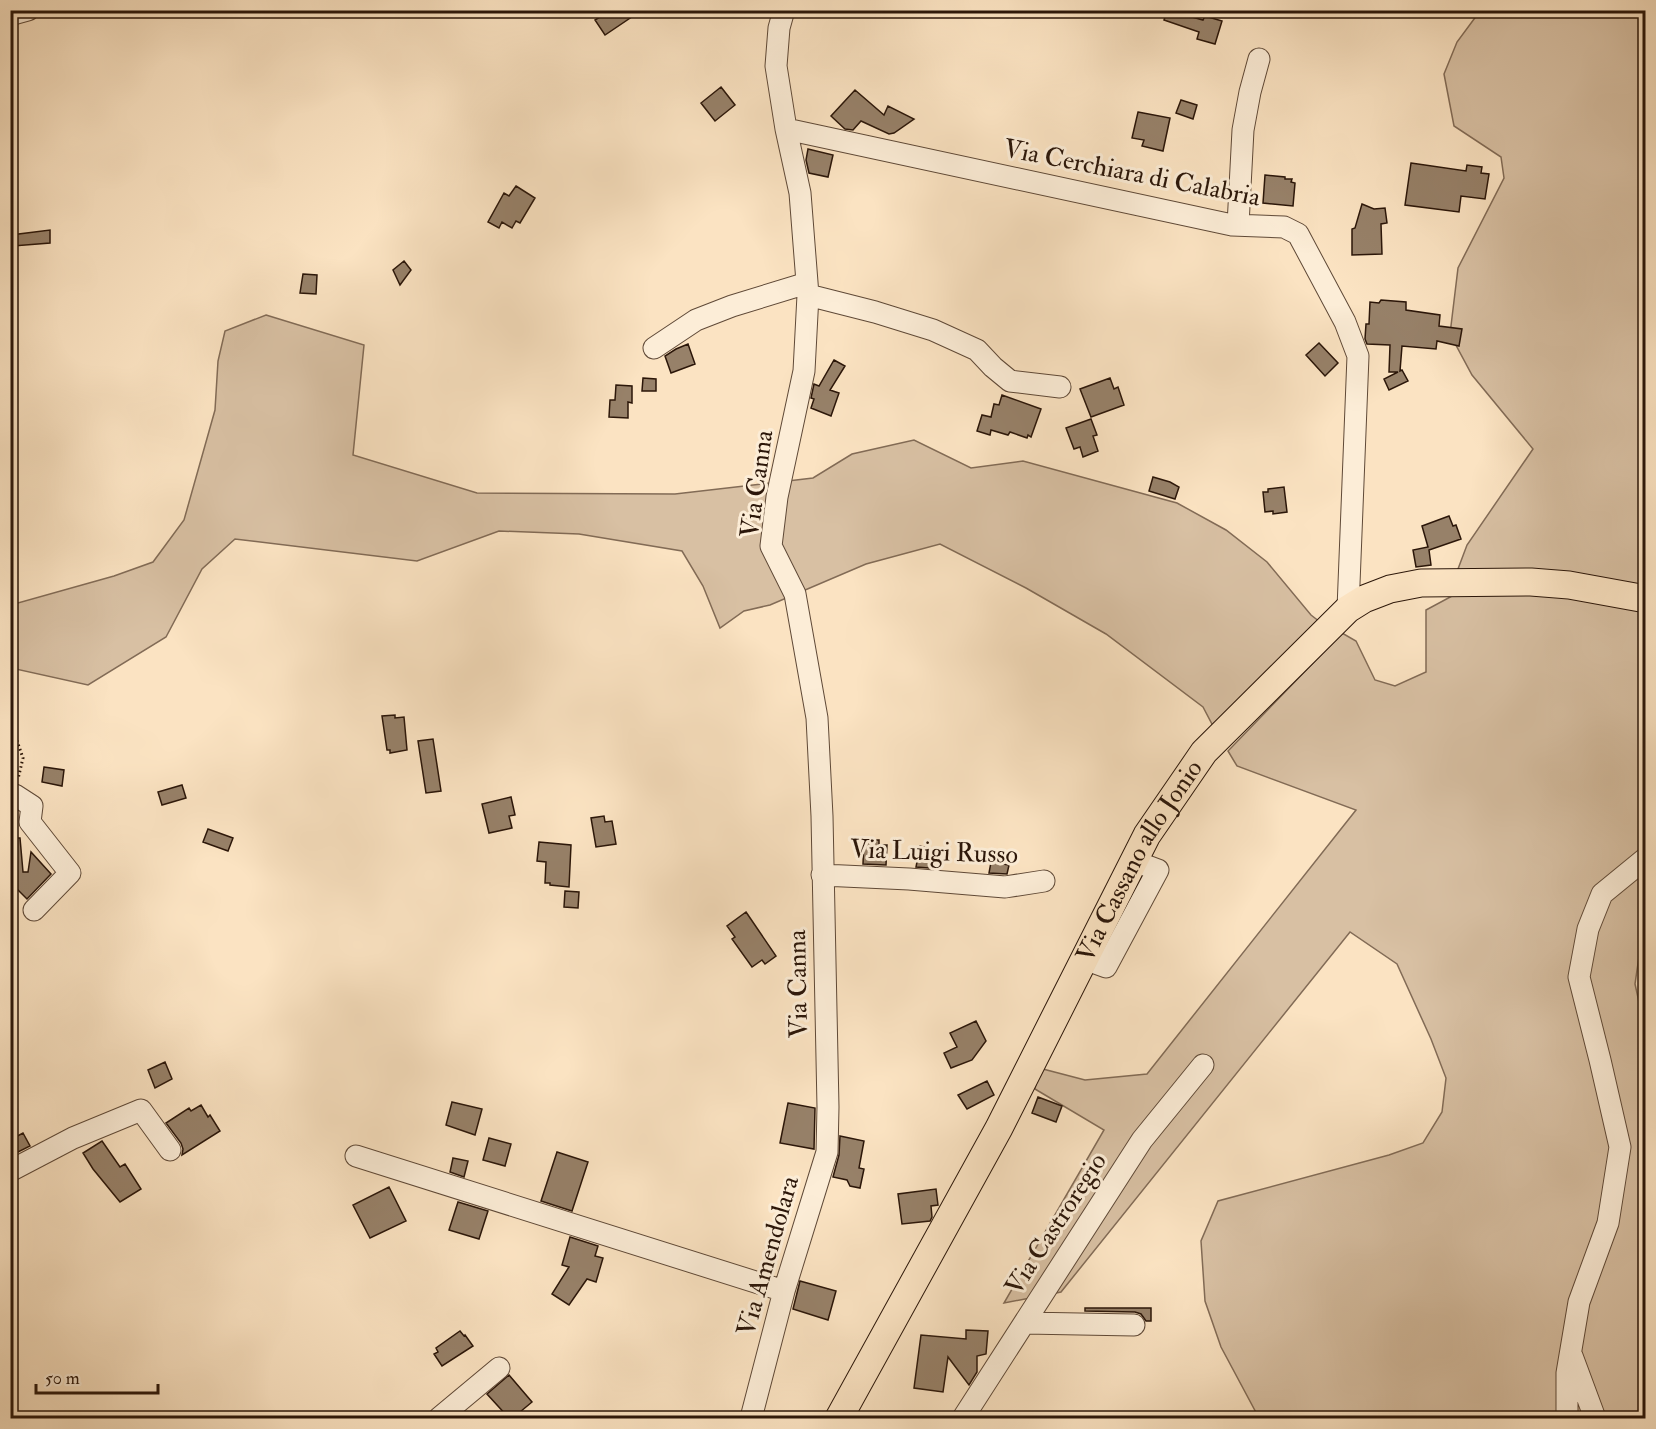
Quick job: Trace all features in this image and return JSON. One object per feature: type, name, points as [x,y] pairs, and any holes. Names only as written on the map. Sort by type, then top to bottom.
[{"type":"main road","name":"Via Cassano allo Jonio","points":[[839,1419],[999,1128],[1147,835],[1204,752],[1348,609],[1364,599],[1390,589],[1421,583],[1531,582],[1569,585],[1646,599]]},
{"type":"street","points":[[10,15],[28,10]]},
{"type":"street","name":"Via Canna","points":[[784,10],[779,28],[776,66],[786,129],[800,193],[808,289],[804,371],[777,497],[771,546],[795,594],[816,718],[822,816],[828,1107]]},
{"type":"street","points":[[1238,225],[1243,130],[1259,59]]},
{"type":"street","name":"Via Cerchiara di Calabria","points":[[786,129],[1238,225],[1284,227],[1298,234],[1345,321],[1358,356],[1348,609]]},
{"type":"street","points":[[654,348],[696,320],[732,306],[808,289],[933,330],[977,350],[1010,381],[1060,387]]},
{"type":"street","points":[[13,796],[32,806],[30,822],[70,873],[34,910]]},
{"type":"street","points":[[1567,1419],[1567,1373],[1579,1302],[1608,1223],[1620,1147],[1579,977],[1588,929],[1602,894],[1646,858]]},
{"type":"street","name":"Via Luigi Russo","points":[[822,875],[1005,887],[1044,881]]},
{"type":"street","name":"Via Castroregio","points":[[963,1419],[1142,1140],[1203,1065]]},
{"type":"street","name":"Via Amendolara","points":[[751,1419],[784,1291],[826,1152],[828,1107]]},
{"type":"street","points":[[10,1171],[73,1138],[141,1110],[170,1150]]},
{"type":"street","points":[[356,1156],[784,1291]]},
{"type":"street","points":[[1025,1323],[1134,1325]]},
{"type":"street","points":[[1571,1353],[1595,1419]]},
{"type":"street","points":[[439,1419],[499,1368]]},
{"type":"path","points":[[10,736],[16,738],[23,758],[13,796]]},
{"type":"shaded area","points":[[1476,11],[1645,11],[1646,909],[1635,984],[1646,1034],[1645,1418],[1259,1418],[1221,1347],[1205,1301],[1201,1241],[1218,1201],[1389,1155],[1423,1143],[1442,1112],[1446,1078],[1397,964],[1350,932],[1061,1292],[1004,1303],[1104,1130],[1035,1089],[1039,1068],[1085,1080],[1147,1074],[1356,810],[1237,766],[1228,751],[1342,633],[1356,641],[1375,680],[1395,686],[1426,672],[1426,610],[1454,595],[1458,569],[1467,545],[1533,449],[1472,375],[1450,334],[1458,268],[1504,178],[1501,157],[1454,126],[1444,74],[1457,42],[1477,15]]},
{"type":"shaded area","points":[[266,315],[364,345],[353,455],[477,493],[675,494],[813,478],[852,454],[914,440],[971,468],[1023,461],[1177,503],[1226,530],[1267,562],[1311,615],[1320,622],[1213,726],[1203,707],[1106,634],[1026,588],[940,544],[866,564],[770,605],[744,611],[720,628],[703,586],[682,551],[579,534],[499,531],[417,561],[235,539],[202,569],[166,637],[88,685],[11,668],[10,600],[18,603],[114,576],[153,562],[184,520],[215,410],[218,361],[225,331]]},
{"type":"building","points":[[611,10],[642,10],[605,35],[595,20]]},
{"type":"building","points":[[1167,10],[1203,20],[1205,16],[1222,21],[1215,44],[1197,39],[1199,32],[1164,20]]},
{"type":"building","points":[[721,87],[735,105],[715,121],[701,103]]},
{"type":"building","points":[[855,90],[884,115],[888,106],[914,119],[889,134],[861,121],[853,130],[845,129],[831,116]]},
{"type":"building","points":[[1181,100],[1197,105],[1193,119],[1176,113]]},
{"type":"building","points":[[1138,112],[1170,118],[1163,151],[1142,146],[1144,140],[1132,138]]},
{"type":"building","points":[[808,149],[833,155],[828,177],[809,173],[806,160]]},
{"type":"building","points":[[1411,163],[1466,171],[1467,165],[1482,167],[1481,173],[1489,174],[1485,199],[1461,196],[1459,212],[1405,205]]},
{"type":"building","points":[[1265,175],[1292,179],[1291,182],[1295,183],[1293,206],[1263,203]]},
{"type":"building","points":[[516,186],[535,198],[520,223],[516,221],[512,228],[502,222],[499,228],[488,222],[504,193],[509,196]]},
{"type":"building","points":[[1362,204],[1374,209],[1385,208],[1387,223],[1381,224],[1382,254],[1352,255],[1352,229],[1355,228]]},
{"type":"building","points":[[50,230],[50,243],[13,246],[11,235]]},
{"type":"building","points":[[404,261],[411,270],[400,285],[393,270]]},
{"type":"building","points":[[303,274],[317,275],[316,294],[300,293]]},
{"type":"building","points":[[1381,300],[1406,302],[1406,310],[1440,315],[1439,326],[1462,329],[1459,346],[1437,341],[1436,349],[1402,346],[1400,371],[1402,370],[1408,381],[1389,390],[1384,379],[1398,372],[1389,372],[1390,345],[1367,344],[1365,339],[1366,324],[1369,324],[1370,302],[1379,303]]},
{"type":"building","points":[[1319,343],[1338,363],[1325,376],[1306,355]]},
{"type":"building","points":[[688,344],[695,364],[671,373],[665,356]]},
{"type":"building","points":[[834,360],[845,366],[830,390],[839,393],[831,416],[811,408],[814,399],[811,398],[814,384],[819,386]]},
{"type":"building","points":[[643,378],[656,379],[656,391],[642,391]]},
{"type":"building","points":[[1110,378],[1114,389],[1118,387],[1124,405],[1091,417],[1080,389]]},
{"type":"building","points":[[616,385],[632,386],[632,403],[628,402],[628,418],[609,417],[610,400],[615,400]]},
{"type":"building","points":[[1002,395],[1041,409],[1031,437],[1028,435],[1027,438],[1010,432],[1008,435],[991,430],[990,435],[977,431],[982,415],[991,417],[994,404],[999,405]]},
{"type":"building","points":[[1091,419],[1097,435],[1093,436],[1098,451],[1083,457],[1080,447],[1074,449],[1066,428]]},
{"type":"building","points":[[1153,477],[1179,487],[1175,499],[1149,491]]},
{"type":"building","points":[[1284,487],[1287,512],[1273,514],[1273,511],[1265,512],[1263,492]]},
{"type":"building","points":[[1449,516],[1453,526],[1456,525],[1461,539],[1429,550],[1431,565],[1416,567],[1413,550],[1428,547],[1422,526]]},
{"type":"building","points":[[395,715],[395,718],[404,717],[407,750],[390,753],[390,750],[387,750],[382,716]]},
{"type":"building","points":[[433,739],[441,791],[426,793],[418,741]]},
{"type":"building","points":[[44,767],[64,770],[62,786],[42,782]]},
{"type":"building","points":[[182,785],[186,798],[162,805],[158,792]]},
{"type":"building","points":[[511,797],[515,815],[509,816],[512,828],[489,833],[482,804]]},
{"type":"building","points":[[604,816],[605,822],[612,821],[616,844],[596,847],[591,818]]},
{"type":"building","points":[[208,829],[233,838],[228,851],[203,842]]},
{"type":"building","points":[[10,838],[20,838],[23,872],[28,872],[31,852],[51,874],[27,899],[10,882]]},
{"type":"building","points":[[864,840],[879,840],[879,845],[887,845],[886,865],[863,864]]},
{"type":"building","points":[[539,842],[571,845],[569,887],[545,883],[546,862],[537,861]]},
{"type":"building","points":[[920,846],[933,850],[929,868],[916,867]]},
{"type":"building","points":[[991,862],[1009,865],[1007,874],[989,873]]},
{"type":"building","points":[[565,891],[579,892],[578,908],[564,907]]},
{"type":"building","points":[[746,912],[776,956],[765,964],[762,960],[752,967],[732,939],[735,937],[727,926]]},
{"type":"building","points":[[976,1021],[986,1041],[972,1060],[951,1068],[944,1053],[957,1047],[950,1033]]},
{"type":"building","points":[[165,1062],[172,1079],[155,1088],[148,1070]]},
{"type":"building","points":[[987,1081],[994,1095],[967,1109],[958,1095]]},
{"type":"building","points":[[1038,1097],[1062,1106],[1056,1122],[1032,1113]]},
{"type":"building","points":[[452,1102],[482,1109],[475,1135],[446,1125]]},
{"type":"building","points":[[788,1103],[815,1108],[814,1149],[780,1143]]},
{"type":"building","points":[[201,1105],[220,1131],[182,1155],[181,1143],[166,1123],[189,1108],[191,1111]]},
{"type":"building","points":[[23,1133],[30,1146],[10,1156],[10,1140]]},
{"type":"building","points":[[840,1136],[864,1141],[859,1168],[864,1169],[860,1188],[850,1186],[847,1180],[833,1177],[839,1155]]},
{"type":"building","points":[[489,1138],[511,1144],[505,1166],[483,1160]]},
{"type":"building","points":[[102,1141],[120,1167],[125,1164],[141,1189],[120,1202],[83,1153]]},
{"type":"building","points":[[557,1152],[588,1162],[572,1211],[541,1201]]},
{"type":"building","points":[[453,1158],[468,1161],[464,1177],[450,1172]]},
{"type":"building","points":[[389,1187],[406,1221],[370,1238],[353,1205]]},
{"type":"building","points":[[936,1189],[938,1205],[931,1206],[930,1221],[902,1224],[898,1194]]},
{"type":"building","points":[[458,1202],[488,1211],[479,1239],[449,1230]]},
{"type":"building","points":[[570,1237],[598,1246],[595,1256],[603,1258],[596,1282],[587,1279],[569,1305],[552,1294],[569,1267],[562,1265]]},
{"type":"building","points":[[800,1281],[836,1291],[828,1320],[793,1309]]},
{"type":"building","points":[[1085,1308],[1151,1308],[1151,1321],[1146,1321],[1141,1314],[1135,1312],[1085,1311]]},
{"type":"building","points":[[966,1330],[988,1331],[986,1354],[977,1356],[977,1372],[969,1385],[948,1357],[943,1392],[914,1388],[921,1335],[966,1339]]},
{"type":"building","points":[[460,1331],[473,1346],[442,1366],[434,1354],[438,1352],[436,1348]]},
{"type":"building","points":[[509,1375],[532,1402],[514,1417],[512,1414],[508,1417],[487,1394]]}]
